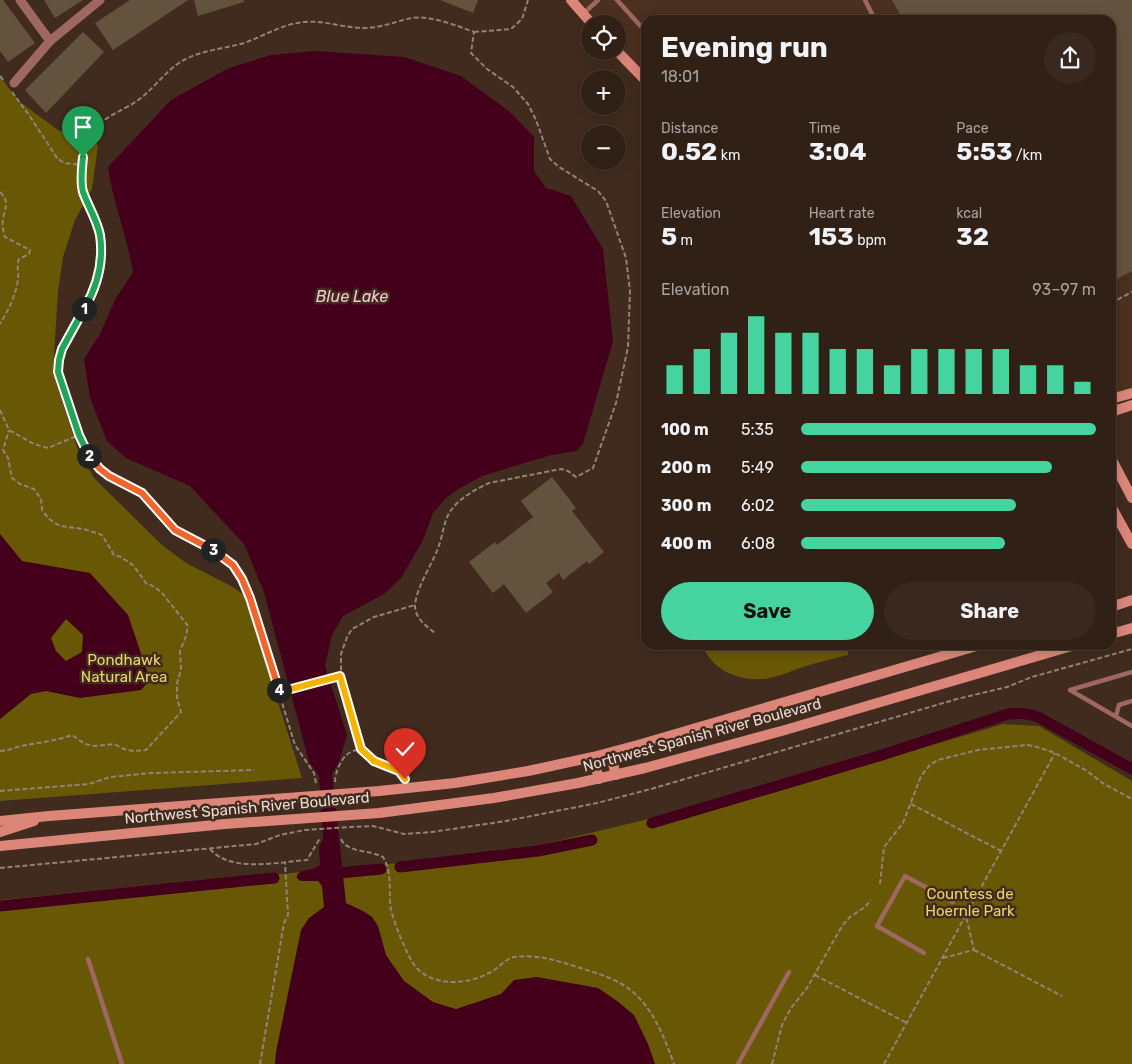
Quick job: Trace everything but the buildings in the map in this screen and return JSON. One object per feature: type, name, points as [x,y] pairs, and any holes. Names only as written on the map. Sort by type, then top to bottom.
[{"type":"main road","points":[[571,0],[583,14]]},
{"type":"main road","points":[[626,60],[641,76]]},
{"type":"main road","points":[[1116,397],[1132,392]]},
{"type":"main road","points":[[1116,410],[1132,405]]},
{"type":"main road","points":[[1116,468],[1132,498]]},
{"type":"main road","points":[[1116,515],[1132,544]]},
{"type":"main road","points":[[1116,605],[1132,600]]},
{"type":"main road","points":[[1116,633],[1132,628]]},
{"type":"main road","name":"Northwest Spanish River Boulevard","points":[[0,821],[416,788],[494,777],[593,757],[963,650]]},
{"type":"main road","name":"Northwest Spanish River Boulevard","points":[[0,846],[225,824],[351,815],[461,803],[599,779],[785,730],[1058,650]]},
{"type":"main road","points":[[610,752],[616,775]]},
{"type":"main road","points":[[593,757],[599,779]]},
{"type":"main road","points":[[0,832],[49,816]]},
{"type":"street","points":[[20,0],[50,41]]},
{"type":"street","points":[[10,86],[50,41],[99,0]]},
{"type":"lane","points":[[583,14],[598,0]]},
{"type":"lane","points":[[617,0],[641,26]]},
{"type":"lane","points":[[865,0],[872,15]]},
{"type":"lane","points":[[1132,672],[1070,690],[1132,726]]},
{"type":"lane","points":[[1116,716],[1119,705],[1132,701]]},
{"type":"lane","points":[[924,953],[877,926],[905,876],[952,902]]},
{"type":"lane","points":[[88,959],[122,1064]]},
{"type":"lane","points":[[738,1064],[789,972]]},
{"type":"path","points":[[316,783],[314,773],[295,745],[250,598],[233,565],[210,548],[175,530],[142,493],[109,476],[100,469],[83,446],[79,435],[58,372],[62,349],[91,298],[99,276],[101,261],[100,234],[83,190],[81,178],[82,165],[90,135],[99,124],[149,92],[172,68],[196,55],[244,43],[281,27],[303,22],[316,22],[349,28],[377,28],[413,18],[424,18],[474,32],[511,29],[522,19],[528,0]]},
{"type":"path","points":[[435,633],[418,617],[415,605],[422,581],[440,542],[448,515],[458,503],[480,487],[489,483],[561,469],[568,471],[576,477],[589,471],[592,468],[616,403],[628,347],[630,291],[626,258],[606,201],[598,191],[559,167],[550,159],[528,104],[513,87],[487,69],[471,53],[474,32]]},
{"type":"path","points":[[0,76],[10,86],[57,158],[64,163],[82,165]]},
{"type":"path","points":[[0,192],[6,198],[8,204],[2,220],[5,237],[30,250],[29,254],[19,259],[17,263],[18,276],[15,293],[7,313],[0,324]]},
{"type":"path","points":[[1116,300],[1132,292]]},
{"type":"path","points":[[0,410],[9,430],[34,444],[48,448],[79,435]]},
{"type":"path","points":[[0,751],[49,742],[72,735],[85,744],[94,746],[114,744],[133,751],[146,750],[181,712],[177,698],[177,683],[181,670],[180,651],[188,626],[156,587],[146,583],[142,574],[134,566],[114,555],[102,535],[75,527],[60,526],[49,520],[42,510],[41,499],[34,489],[20,484],[12,478],[8,458],[3,450],[9,430]]},
{"type":"path","points":[[405,779],[399,771],[374,761],[361,749],[340,676],[342,654],[352,629],[374,618],[415,605]]},
{"type":"path","points":[[0,868],[256,844],[280,834],[306,830],[373,826],[404,834],[432,832],[506,821],[597,803],[651,789],[948,702],[1007,687],[1032,677],[1132,649]]},
{"type":"path","points":[[280,692],[340,676]]},
{"type":"path","points":[[880,884],[884,847],[903,823],[921,776],[930,765],[938,760],[978,750],[1028,745],[1055,753],[1132,799]]},
{"type":"path","points":[[335,782],[336,773],[345,756],[361,749]]},
{"type":"path","points":[[884,1064],[1055,753]]},
{"type":"path","points":[[0,790],[89,784],[110,777],[152,773],[254,770]]},
{"type":"path","points":[[911,804],[1001,851]]},
{"type":"path","points":[[210,849],[214,853],[238,864],[307,860],[320,838]]},
{"type":"path","points":[[341,839],[347,846],[379,855],[383,858],[388,870],[392,911],[408,953],[415,966],[425,974],[450,982],[471,980],[488,974],[508,959],[532,957],[555,960],[602,975],[631,990],[646,1006],[666,1041],[674,1064]]},
{"type":"path","points":[[260,1064],[284,923],[288,915],[285,862]]},
{"type":"path","points":[[772,1064],[782,1025],[790,1008],[807,988],[842,926],[871,900]]},
{"type":"path","points":[[966,916],[974,950]]},
{"type":"path","points":[[943,958],[974,950],[1062,996]]},
{"type":"path","points":[[814,975],[907,1023]]},
{"type":"shaded area","points":[[571,0],[1132,0],[1132,393],[1116,398],[1116,15],[641,15],[641,76],[626,60],[626,15],[584,15]]},
{"type":"green space","name":"Pondhawk Natural Area","points":[[0,77],[20,102],[58,130],[98,145],[92,189],[75,220],[63,257],[58,291],[53,373],[78,450],[94,478],[162,545],[186,563],[231,586],[244,595],[302,778],[0,801]]},
{"type":"green space","points":[[705,650],[848,650],[848,655],[809,665],[774,677],[760,679],[750,679],[730,674],[721,669]]},
{"type":"green space","name":"Countess de Hoernle Park","points":[[1003,724],[1039,726],[1132,781],[1132,1064],[0,1064],[0,900],[507,853],[832,775]]},
{"type":"water","name":"Blue Lake","points":[[315,51],[404,57],[461,76],[510,112],[534,137],[534,171],[546,188],[571,196],[603,249],[613,341],[583,444],[576,451],[551,455],[482,476],[446,498],[433,513],[423,540],[401,578],[384,594],[343,616],[332,635],[325,666],[347,735],[339,762],[332,774],[346,903],[372,917],[378,926],[386,955],[404,981],[433,1002],[456,1009],[501,994],[514,980],[537,977],[598,988],[634,1015],[655,1064],[275,1064],[301,930],[309,918],[324,907],[322,886],[318,881],[300,881],[297,878],[297,875],[305,870],[320,865],[319,847],[323,839],[319,776],[309,762],[264,592],[244,544],[190,486],[126,458],[107,441],[90,398],[84,359],[100,334],[116,298],[133,272],[108,167],[171,100],[229,68],[271,55]]},
{"type":"water","points":[[0,534],[22,561],[90,573],[128,615],[150,680],[141,690],[80,698],[46,691],[31,694],[0,719]],"holes":[[[66,619],[83,635],[82,652],[66,661],[56,651],[51,638]]]},
{"type":"waterway","points":[[652,823],[882,755],[1008,714],[1038,717],[1132,769]]},
{"type":"waterway","points":[[400,867],[538,851],[592,840]]},
{"type":"waterway","points":[[329,874],[381,869]]},
{"type":"waterway","points":[[0,906],[274,878]]},
{"type":"route","points":[[83,157],[81,178],[83,190],[100,234],[101,261],[99,276],[91,298],[62,349],[58,372],[83,446],[100,469],[109,476],[142,493],[175,530],[222,555],[233,565],[242,579],[250,598],[280,692],[340,676],[361,749],[374,761],[399,771],[405,779]]}]
